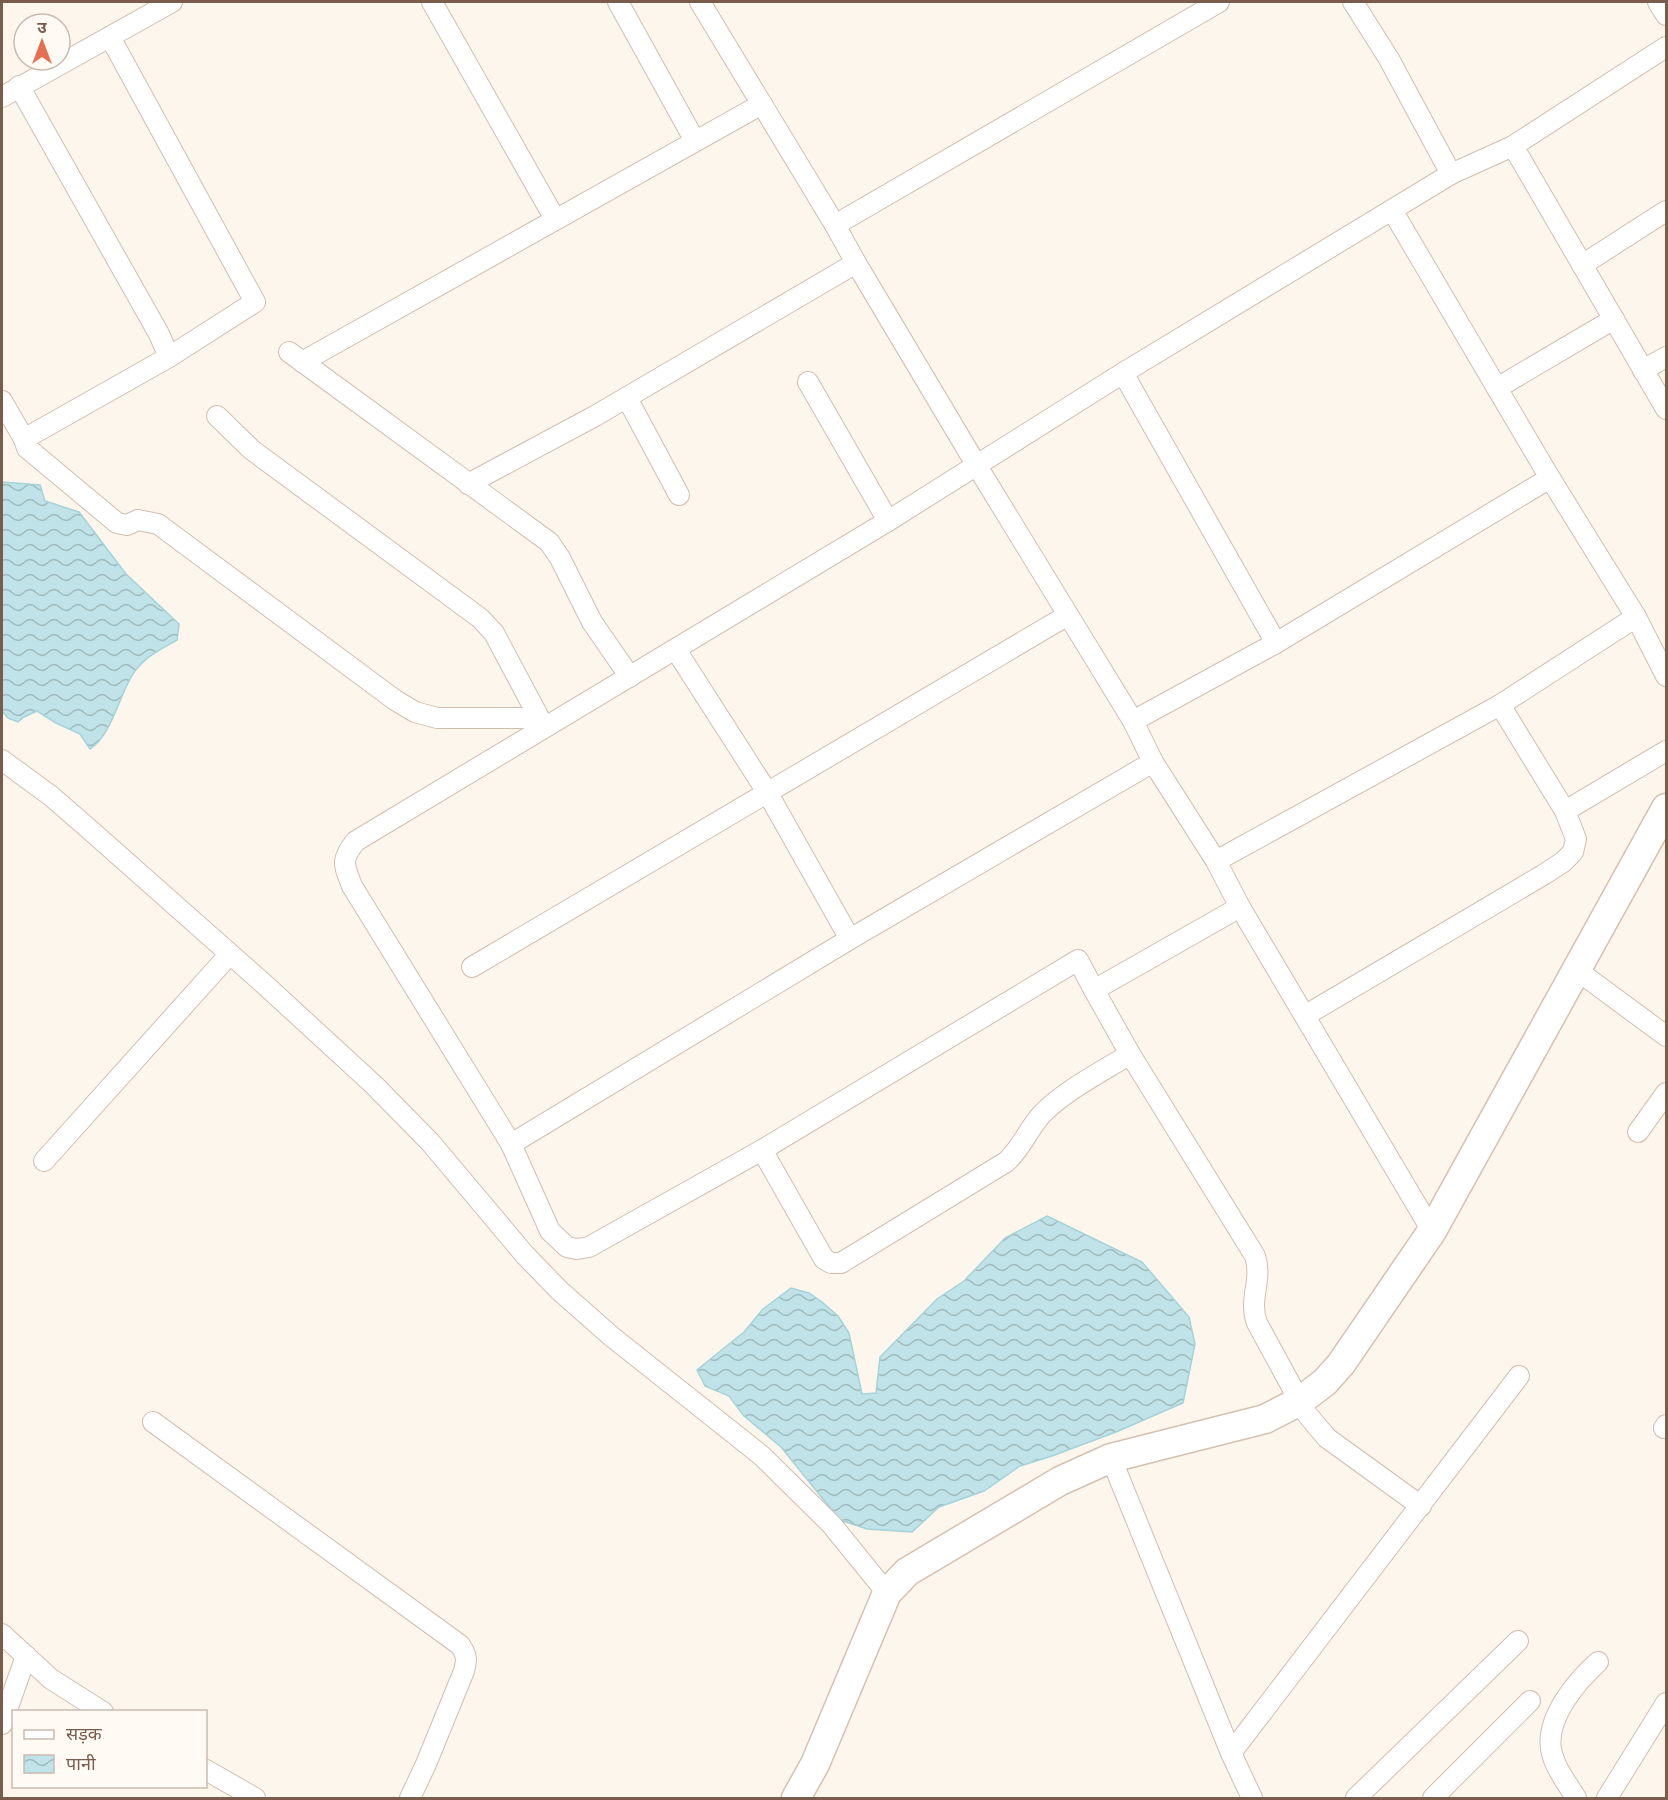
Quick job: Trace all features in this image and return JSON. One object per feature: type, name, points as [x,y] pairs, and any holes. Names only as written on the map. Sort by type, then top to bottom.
[{"type":"street","points":[[2,97],[172,2]]},
{"type":"street","points":[[432,2],[555,219]]},
{"type":"street","points":[[618,2],[695,141]]},
{"type":"street","points":[[700,2],[1133,722],[1153,762],[1216,861],[1240,907],[1432,1231]]},
{"type":"street","points":[[836,225],[1219,2]]},
{"type":"street","points":[[1353,2],[1389,59],[1451,174]]},
{"type":"street","points":[[1658,2],[1666,15]]},
{"type":"street","points":[[24,439],[169,357],[255,302],[110,37]]},
{"type":"street","points":[[1421,1506],[1327,1438],[1306,1413],[1253,1312],[1252,1301],[1259,1268],[1255,1256],[1131,1054],[1078,960],[762,1150],[589,1247],[577,1249],[567,1246],[550,1231],[511,1144],[352,886],[345,866],[346,852],[356,841],[542,723],[676,650],[977,466],[1123,373],[1451,174],[1513,146],[1666,47]]},
{"type":"street","points":[[19,86],[159,334],[169,357]]},
{"type":"street","points":[[630,677],[592,622],[560,558],[549,542],[295,357],[555,219],[762,104]]},
{"type":"street","points":[[1513,146],[1666,409]]},
{"type":"street","points":[[1392,210],[1550,478],[1636,617],[1666,676]]},
{"type":"street","points":[[1582,265],[1666,211]]},
{"type":"street","points":[[468,484],[627,398],[856,263]]},
{"type":"street","points":[[1497,388],[1614,319]]},
{"type":"street","points":[[1643,370],[1666,357]]},
{"type":"street","points":[[1123,373],[1276,643]]},
{"type":"street","points":[[808,382],[888,521]]},
{"type":"street","points":[[627,398],[679,495]]},
{"type":"street","points":[[2,401],[27,448],[117,523],[127,525],[138,520],[158,524],[395,700],[415,712],[437,718],[542,723]]},
{"type":"street","points":[[217,416],[252,450],[480,618],[494,633],[542,723]]},
{"type":"street","points":[[1133,722],[1276,643],[1550,478]]},
{"type":"street","points":[[472,967],[1068,615]]},
{"type":"street","points":[[1216,861],[1500,705],[1636,617]]},
{"type":"street","points":[[676,650],[767,792],[850,939]]},
{"type":"street","points":[[1306,1015],[1563,862],[1573,852],[1576,840],[1565,811],[1500,705]]},
{"type":"street","points":[[1565,811],[1666,751]]},
{"type":"street","points":[[2,760],[51,796],[264,984],[390,1101],[429,1142],[525,1255],[560,1292],[611,1336],[762,1456],[831,1524],[887,1593]]},
{"type":"street","points":[[511,1144],[850,939],[1153,762]]},
{"type":"street","points":[[796,1798],[815,1764],[887,1593],[907,1572],[942,1549],[1060,1481],[1111,1458],[1265,1419],[1300,1401],[1325,1382],[1341,1364],[1432,1231],[1578,971],[1666,808]]},
{"type":"street","points":[[1094,990],[1240,907]]},
{"type":"street","points":[[44,1161],[229,955]]},
{"type":"street","points":[[1578,971],[1666,1036]]},
{"type":"street","points":[[762,1150],[824,1259],[831,1263],[842,1263],[1006,1162],[1016,1153],[1040,1116],[1052,1105],[1131,1054]]},
{"type":"street","points":[[1638,1132],[1666,1093]]},
{"type":"street","points":[[1231,1753],[1519,1376]]},
{"type":"street","points":[[153,1422],[460,1645],[465,1652],[467,1660],[464,1671],[410,1798]]},
{"type":"street","points":[[1111,1458],[1231,1753],[1252,1798]]},
{"type":"street","points":[[2,1634],[51,1679],[100,1710]]},
{"type":"street","points":[[1356,1798],[1518,1641]]},
{"type":"street","points":[[2,1724],[26,1656]]},
{"type":"street","points":[[1576,1798],[1558,1769],[1551,1748],[1552,1735],[1557,1718],[1571,1690],[1598,1662]]},
{"type":"street","points":[[1433,1798],[1530,1701]]},
{"type":"street","points":[[1607,1798],[1666,1703]]},
{"type":"street","points":[[207,1771],[255,1798]]},
{"type":"water","points":[[2,482],[40,485],[45,501],[79,512],[126,574],[179,624],[177,640],[149,657],[135,671],[110,724],[98,742],[90,749],[80,734],[37,711],[18,722],[8,718],[2,711]]},
{"type":"water","points":[[1047,1216],[1142,1262],[1189,1317],[1195,1344],[1183,1403],[1116,1432],[1020,1466],[984,1491],[939,1507],[912,1532],[867,1529],[840,1520],[781,1447],[744,1416],[729,1396],[705,1386],[697,1370],[744,1332],[763,1309],[791,1288],[809,1293],[838,1316],[849,1333],[862,1394],[876,1393],[880,1357],[937,1299],[964,1281],[1005,1238]]}]
